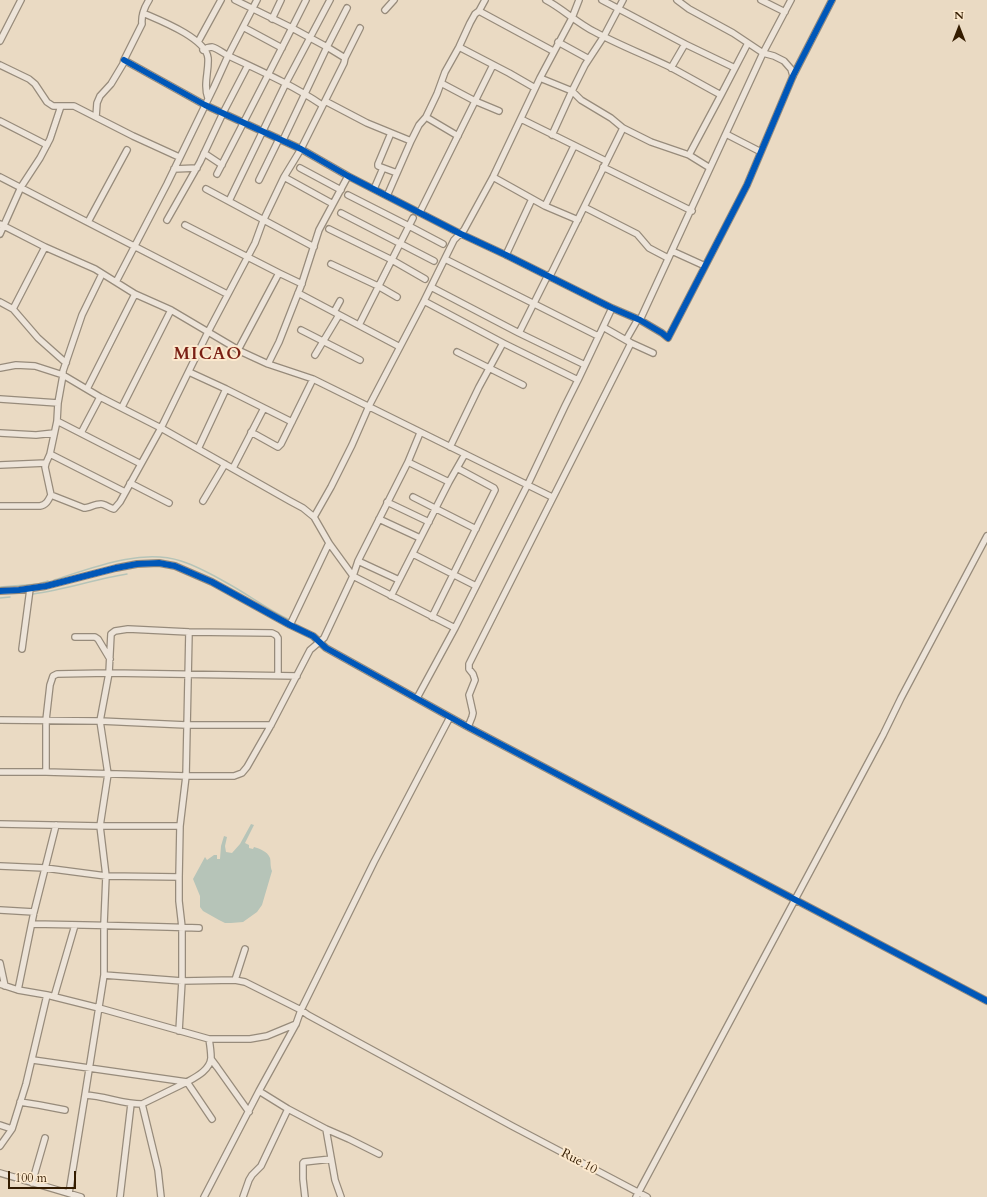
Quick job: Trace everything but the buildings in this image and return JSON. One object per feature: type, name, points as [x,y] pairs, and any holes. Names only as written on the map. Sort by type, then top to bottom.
[{"type":"street","points":[[0,41],[21,0]]},
{"type":"street","points":[[96,117],[97,103],[100,96],[111,84],[123,64],[142,24],[143,13],[148,0]]},
{"type":"street","points":[[198,42],[221,0]]},
{"type":"street","points":[[235,0],[292,28],[345,58]]},
{"type":"street","points":[[116,282],[174,169],[228,56],[257,0]]},
{"type":"street","points":[[272,19],[281,0]]},
{"type":"street","points":[[218,174],[306,0]]},
{"type":"street","points":[[229,201],[262,131],[330,0]]},
{"type":"street","points":[[385,10],[394,0]]},
{"type":"street","points":[[387,196],[419,125],[426,117],[433,104],[445,72],[473,17],[479,12],[485,0]]},
{"type":"street","points":[[546,0],[557,6],[572,18],[604,36],[671,68],[721,95]]},
{"type":"street","points":[[314,517],[331,487],[369,406],[424,302],[454,240],[466,227],[493,178],[535,88],[572,18],[579,0]]},
{"type":"street","points":[[602,0],[684,44],[735,68]]},
{"type":"street","points":[[552,135],[585,65],[604,36],[623,0]]},
{"type":"street","points":[[677,0],[689,9],[748,42],[763,53],[784,61],[793,76]]},
{"type":"street","points":[[761,0],[785,12]]},
{"type":"street","points":[[468,727],[473,713],[469,695],[475,680],[469,669],[469,664],[629,342],[668,258],[692,211],[710,168],[763,53],[791,0]]},
{"type":"street","points":[[124,60],[205,105],[300,149],[348,176],[461,234],[612,308],[639,319],[668,338],[747,185],[793,76],[832,0]]},
{"type":"street","points":[[259,180],[305,94],[347,8]]},
{"type":"street","points":[[479,12],[554,51]]},
{"type":"street","points":[[143,13],[178,29],[198,42],[207,54],[208,60],[205,87],[208,98]]},
{"type":"street","points":[[243,27],[282,48]]},
{"type":"street","points":[[51,495],[84,508],[103,504],[111,509],[116,508],[161,428],[208,332],[255,243],[284,177],[344,63],[360,28]]},
{"type":"street","points":[[558,42],[589,59]]},
{"type":"street","points":[[689,155],[748,42]]},
{"type":"street","points":[[671,68],[684,44]]},
{"type":"street","points":[[203,50],[207,47],[214,48],[228,56],[269,74],[323,103],[411,141]]},
{"type":"street","points":[[459,47],[520,78],[535,88]]},
{"type":"street","points":[[0,65],[29,79],[35,84],[40,94],[47,102],[53,106],[74,106],[133,136],[179,157]]},
{"type":"street","points":[[167,220],[197,168],[248,65]]},
{"type":"street","points":[[420,212],[493,65]]},
{"type":"street","points":[[540,78],[572,91],[581,100],[611,118],[623,128],[651,142],[689,155],[710,168]]},
{"type":"street","points":[[441,83],[475,101],[499,111]]},
{"type":"street","points":[[0,234],[2,225],[21,187],[47,145],[61,106]]},
{"type":"street","points":[[426,117],[458,136]]},
{"type":"street","points":[[521,120],[606,161]]},
{"type":"street","points":[[0,121],[47,145]]},
{"type":"street","points":[[519,333],[533,303],[578,220],[623,128]]},
{"type":"street","points":[[391,133],[378,166],[397,173]]},
{"type":"street","points":[[726,134],[761,152]]},
{"type":"street","points":[[545,206],[574,146]]},
{"type":"street","points":[[88,222],[127,150]]},
{"type":"street","points":[[204,153],[222,165]]},
{"type":"street","points":[[603,167],[692,211]]},
{"type":"street","points":[[174,169],[197,168]]},
{"type":"street","points":[[300,168],[341,190]]},
{"type":"street","points":[[374,189],[383,168]]},
{"type":"street","points":[[268,364],[279,342],[302,284],[320,230],[348,176]]},
{"type":"street","points":[[0,177],[228,294]]},
{"type":"street","points":[[284,177],[333,204]]},
{"type":"street","points":[[493,178],[532,200],[578,220]]},
{"type":"street","points":[[206,189],[314,247]]},
{"type":"street","points":[[348,195],[443,244]]},
{"type":"street","points":[[506,255],[532,200]]},
{"type":"street","points":[[584,207],[637,234],[649,248],[668,258]]},
{"type":"street","points":[[341,213],[434,261]]},
{"type":"street","points":[[359,325],[413,218]]},
{"type":"street","points":[[2,225],[45,247],[85,264],[135,294],[171,310],[238,350],[268,364],[313,379],[552,497]]},
{"type":"street","points":[[186,225],[302,284]]},
{"type":"street","points":[[329,230],[392,260],[425,279]]},
{"type":"street","points":[[13,310],[45,247]]},
{"type":"street","points":[[672,251],[705,266]]},
{"type":"street","points":[[445,259],[598,336]]},
{"type":"street","points":[[331,264],[378,286],[396,297]]},
{"type":"street","points":[[238,350],[279,273]]},
{"type":"street","points":[[0,506],[40,506],[47,502],[51,495],[46,463],[50,454],[57,421],[63,371],[82,315],[102,274]]},
{"type":"street","points":[[431,287],[519,333],[585,365]]},
{"type":"street","points":[[298,293],[400,347]]},
{"type":"street","points":[[87,389],[135,294]]},
{"type":"street","points":[[315,356],[324,342],[337,314],[340,301]]},
{"type":"street","points":[[0,302],[13,310],[38,338],[66,363]]},
{"type":"street","points":[[424,302],[578,380]]},
{"type":"street","points":[[417,698],[455,628],[528,484],[612,308]]},
{"type":"street","points":[[122,407],[171,310]]},
{"type":"street","points":[[603,327],[629,342],[653,353]]},
{"type":"street","points":[[301,330],[360,360]]},
{"type":"street","points":[[450,447],[503,343]]},
{"type":"street","points":[[457,352],[523,385]]},
{"type":"street","points":[[0,368],[16,364],[35,366],[63,375],[303,508],[314,517],[329,543],[353,576],[455,628]]},
{"type":"street","points":[[189,372],[292,422]]},
{"type":"street","points":[[251,432],[278,447],[281,444],[313,379]]},
{"type":"street","points":[[198,449],[226,389]]},
{"type":"street","points":[[81,433],[100,396]]},
{"type":"street","points":[[0,399],[58,403]]},
{"type":"street","points":[[232,468],[264,408]]},
{"type":"street","points":[[57,421],[141,464]]},
{"type":"street","points":[[0,433],[36,435],[54,433]]},
{"type":"street","points":[[0,772],[186,776],[234,776],[242,773],[247,767],[271,724],[310,650],[324,638],[353,576],[358,561],[408,462],[420,433]]},
{"type":"street","points":[[50,454],[125,492]]},
{"type":"street","points":[[391,596],[428,522],[465,454]]},
{"type":"street","points":[[408,462],[449,482]]},
{"type":"street","points":[[0,466],[46,463]]},
{"type":"street","points":[[203,501],[225,464]]},
{"type":"street","points":[[432,617],[495,490],[494,488],[457,468]]},
{"type":"street","points":[[130,483],[169,503]]},
{"type":"street","points":[[413,497],[476,529]]},
{"type":"street","points":[[387,502],[428,522]]},
{"type":"street","points":[[379,519],[420,538]]},
{"type":"street","points":[[637,1195],[987,536]]},
{"type":"street","points":[[290,625],[329,543]]},
{"type":"street","points":[[413,554],[476,586]]},
{"type":"street","points":[[358,561],[399,580]]},
{"type":"street","points":[[0,591],[30,589],[46,586],[137,564],[159,563],[175,566],[212,582],[313,636],[326,648],[468,727],[987,1001]]},
{"type":"street","points":[[22,649],[30,589]]},
{"type":"street","points":[[69,1193],[104,975],[106,876],[100,826],[108,774],[100,721],[109,673],[112,634],[115,631],[128,629],[189,632],[272,633],[278,638],[278,675]]},
{"type":"street","points":[[179,1031],[182,981],[182,927],[179,901],[180,826],[186,776],[189,632]]},
{"type":"street","points":[[75,637],[95,637],[110,660]]},
{"type":"street","points":[[46,772],[46,720],[50,685],[53,676],[57,674],[109,673],[297,676]]},
{"type":"street","points":[[204,1197],[296,1024],[301,1010],[374,862],[450,717]]},
{"type":"street","points":[[0,720],[186,724],[271,724]]},
{"type":"street","points":[[0,824],[180,826]]},
{"type":"street","points":[[18,990],[34,912],[56,825]]},
{"type":"street","points":[[0,866],[45,868],[106,876],[179,877]]},
{"type":"street","points":[[0,910],[34,912]]},
{"type":"street","points":[[32,924],[104,924],[199,928]]},
{"type":"street","points":[[54,997],[75,925]]},
{"type":"street","points":[[235,980],[245,949]]},
{"type":"street","points":[[0,963],[3,985],[18,990],[47,995],[99,1008],[209,1039],[250,1039],[267,1036],[296,1024]]},
{"type":"street","name":"Rue 10","points":[[104,975],[182,981],[235,980],[245,982],[301,1010],[637,1195],[647,1197]]},
{"type":"street","points":[[0,1146],[12,1129],[33,1060],[47,995]]},
{"type":"street","points":[[85,1095],[131,1104],[142,1104],[187,1082],[201,1073],[208,1066],[211,1059],[209,1039]]},
{"type":"street","points":[[211,1059],[249,1112]]},
{"type":"street","points":[[33,1060],[187,1082],[212,1119]]},
{"type":"street","points":[[259,1092],[326,1129],[379,1154]]},
{"type":"street","points":[[20,1102],[64,1110]]},
{"type":"street","points":[[120,1197],[131,1104]]},
{"type":"street","points":[[142,1104],[158,1170],[161,1197]]},
{"type":"street","points":[[243,1197],[249,1180],[260,1166],[288,1109]]},
{"type":"street","points":[[0,1125],[12,1129]]},
{"type":"street","points":[[326,1129],[335,1180],[341,1197]]},
{"type":"street","points":[[32,1182],[45,1138]]},
{"type":"street","points":[[305,1197],[302,1179],[303,1163],[331,1159]]},
{"type":"street","points":[[0,1172],[81,1197]]},
{"type":"shaded area","points":[[251,824],[254,825],[245,843],[249,845],[249,848],[253,849],[254,847],[267,854],[270,858],[272,871],[262,905],[257,912],[243,922],[225,923],[203,911],[200,907],[200,896],[193,879],[205,857],[207,860],[214,855],[217,855],[217,859],[220,859],[221,846],[224,836],[227,837],[225,846],[226,852],[232,853],[240,844]]},
{"type":"waterway","points":[[54,580],[117,561],[133,558],[166,558],[193,565],[290,620]]},
{"type":"waterway","points":[[33,594],[127,574]]},
{"type":"waterway","points":[[0,587],[38,584],[48,581]]},
{"type":"waterway","points":[[0,598],[10,597]]},
{"type":"cycle path","points":[[124,60],[205,105],[301,149],[348,176],[461,234],[612,308],[640,320],[668,338],[747,185],[793,76],[832,0]]},
{"type":"cycle path","points":[[0,591],[46,586],[137,564],[159,563],[175,566],[212,582],[313,636],[326,648],[468,727],[987,1001]]},
{"type":"district","name":"MICAO","points":[[208,355]]}]
